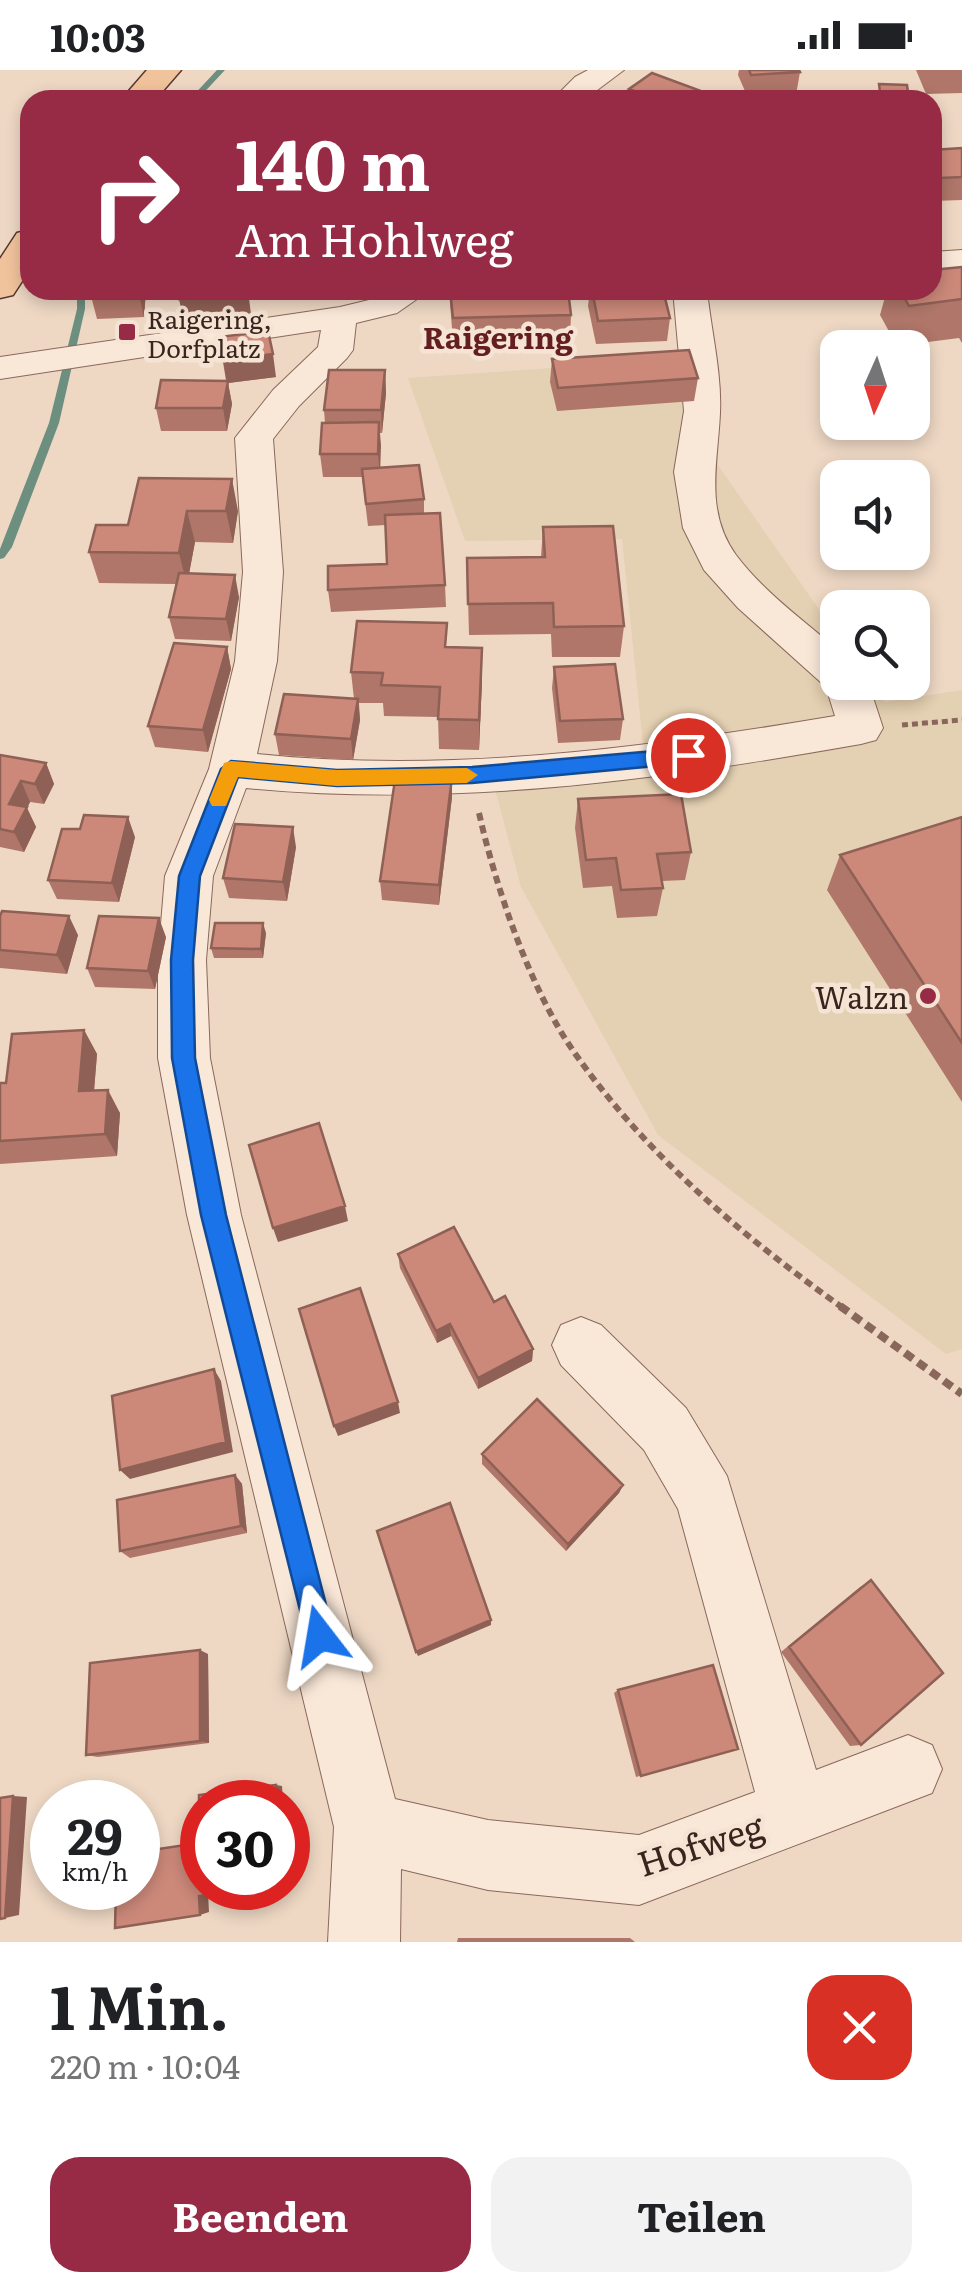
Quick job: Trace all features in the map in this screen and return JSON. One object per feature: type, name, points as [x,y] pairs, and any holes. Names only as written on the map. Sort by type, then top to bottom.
[{"type":"main road","points":[[146,90],[165,70]]},
{"type":"main road","points":[[0,287],[20,256]]},
{"type":"street","points":[[581,90],[609,70]]},
{"type":"street","points":[[0,368],[340,316],[403,300]]},
{"type":"street","points":[[691,300],[702,411],[693,472],[703,528],[718,560],[752,598],[820,659]]},
{"type":"street","points":[[340,316],[335,350],[286,398],[254,438],[263,572],[256,660],[231,769],[189,876],[182,960],[184,1058],[214,1215],[368,1827],[364,1942]]},
{"type":"street","points":[[231,769],[337,778],[472,775],[724,752],[861,728],[852,700]]},
{"type":"street","points":[[581,1346],[666,1429],[704,1498],[794,1812]]},
{"type":"street","name":"Hofweg","points":[[368,1827],[488,1855],[640,1870],[908,1769]]},
{"type":"path","points":[[861,728],[962,720]]},
{"type":"path","points":[[472,775],[490,863],[521,950],[572,1050],[642,1138],[762,1250],[962,1394]]},
{"type":"shaded area","points":[[683,359],[708,451],[820,611],[820,700],[930,700],[930,695],[962,690],[962,1349],[946,1354],[658,1135],[521,887],[495,789],[643,744],[622,539],[465,541],[408,378]]},
{"type":"building","points":[[749,70],[799,70],[800,72],[751,75]]},
{"type":"building","points":[[652,73],[698,90],[632,90]]},
{"type":"building","points":[[879,84],[907,85],[908,90],[880,90]]},
{"type":"building","points":[[962,148],[962,177],[942,178],[942,149]]},
{"type":"building","points":[[962,267],[962,299],[909,306],[906,300],[942,300],[942,269]]},
{"type":"building","points":[[451,300],[569,300],[571,315],[453,318]]},
{"type":"building","points":[[594,300],[666,300],[670,318],[598,321]]},
{"type":"building","points":[[268,331],[273,354],[223,360],[219,337]]},
{"type":"building","points":[[689,350],[698,378],[558,388],[552,359]]},
{"type":"building","points":[[329,370],[385,370],[381,410],[324,410]]},
{"type":"building","points":[[161,380],[228,381],[223,408],[156,408]]},
{"type":"building","points":[[379,422],[378,454],[320,454],[322,423]]},
{"type":"building","points":[[419,465],[424,499],[366,504],[362,469]]},
{"type":"building","points":[[139,478],[232,479],[226,511],[187,511],[179,553],[89,552],[96,525],[128,525]]},
{"type":"building","points":[[440,513],[445,585],[328,590],[328,566],[387,564],[385,515]]},
{"type":"building","points":[[613,526],[624,626],[554,627],[553,603],[468,604],[467,558],[545,557],[543,527]]},
{"type":"building","points":[[179,573],[235,575],[226,619],[169,617]]},
{"type":"building","points":[[357,621],[447,623],[445,647],[482,648],[479,720],[438,719],[440,687],[381,685],[383,673],[351,672]]},
{"type":"building","points":[[174,643],[227,647],[203,730],[148,726]]},
{"type":"building","points":[[615,664],[623,719],[560,721],[554,667]]},
{"type":"building","points":[[284,694],[358,699],[351,739],[275,734]]},
{"type":"building","points":[[0,755],[46,763],[35,784],[21,781],[9,804],[27,807],[14,832],[0,829]]},
{"type":"building","points":[[396,773],[452,777],[439,885],[380,881]]},
{"type":"building","points":[[681,794],[691,852],[657,854],[663,888],[621,890],[616,858],[586,860],[578,799]]},
{"type":"building","points":[[84,815],[128,817],[112,883],[48,880],[62,829],[80,829]]},
{"type":"building","points":[[962,817],[962,1043],[840,855]]},
{"type":"building","points":[[235,824],[293,827],[283,882],[223,878]]},
{"type":"building","points":[[2,911],[69,916],[57,955],[0,950]]},
{"type":"building","points":[[99,916],[159,918],[148,971],[87,968]]},
{"type":"building","points":[[215,923],[263,923],[261,949],[211,948]]},
{"type":"building","points":[[84,1030],[79,1091],[108,1090],[105,1134],[0,1141],[0,1083],[6,1083],[12,1034]]},
{"type":"building","points":[[319,1123],[345,1206],[273,1228],[249,1145]]},
{"type":"building","points":[[454,1227],[494,1302],[505,1296],[533,1349],[478,1378],[450,1324],[436,1331],[398,1254]]},
{"type":"building","points":[[360,1288],[398,1402],[334,1426],[299,1309]]},
{"type":"building","points":[[214,1369],[226,1442],[120,1470],[112,1396]]},
{"type":"building","points":[[537,1399],[623,1485],[568,1544],[482,1454]]},
{"type":"building","points":[[235,1475],[241,1526],[120,1551],[117,1500]]},
{"type":"building","points":[[450,1503],[491,1620],[416,1652],[377,1531]]},
{"type":"building","points":[[871,1580],[943,1673],[861,1745],[789,1647]]},
{"type":"building","points":[[200,1650],[200,1741],[86,1755],[90,1663]]},
{"type":"building","points":[[713,1665],[738,1749],[641,1776],[618,1690]]},
{"type":"building","points":[[13,1796],[5,1918],[0,1919],[0,1798]]},
{"type":"building","points":[[180,1846],[180,1910],[200,1910],[200,1915],[115,1928],[115,1910],[160,1910],[160,1849]]},
{"type":"waterway","points":[[202,90],[221,70]]},
{"type":"waterway","points":[[0,556],[7,547],[54,423],[81,300]]},
{"type":"slow traffic","points":[[219,800],[231,769],[337,778],[467,775]]},
{"type":"place","name":"Raigering, Dorfplatz","points":[[127,332]]},
{"type":"place","name":"Walzn","points":[[928,996]]},
{"type":"district","name":"Raigering","points":[[498,336]]},
{"type":"route","points":[[320,1636],[214,1215],[184,1058],[182,960],[189,876],[231,769],[337,778],[472,775],[688,755]]}]
